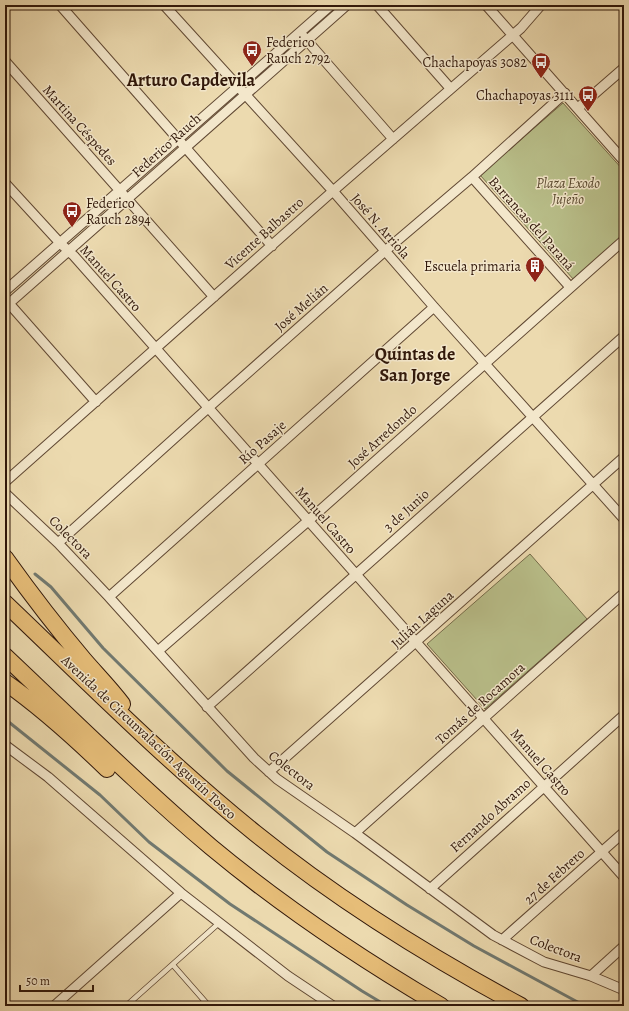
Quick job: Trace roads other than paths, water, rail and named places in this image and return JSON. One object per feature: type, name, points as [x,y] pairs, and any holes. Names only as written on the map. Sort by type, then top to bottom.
[{"type":"highway","points":[[5,558],[42,608],[85,661],[108,685],[150,742]]},
{"type":"highway","name":"Avenida de Circunvalación Agustín Tosco","points":[[5,603],[150,742],[256,834],[341,897],[429,954],[474,981],[521,1006]]},
{"type":"highway","points":[[5,656],[157,800],[212,847],[254,880],[339,942],[441,1006]]},
{"type":"highway","points":[[5,682],[76,739],[150,808],[208,857],[254,880]]},
{"type":"street","points":[[60,5],[272,246]]},
{"type":"street","name":"Federico Rauch","points":[[5,291],[331,5]]},
{"type":"street","name":"Federico Rauch","points":[[6,303],[69,251],[347,5]]},
{"type":"street","points":[[377,5],[450,88]]},
{"type":"street","points":[[486,5],[624,161]]},
{"type":"street","name":"Vicente Balbastro","points":[[5,482],[450,88],[521,28],[541,5]]},
{"type":"street","name":"José N. Arriola","points":[[166,6],[333,191],[434,308],[624,519]]},
{"type":"street","points":[[300,33],[393,139]]},
{"type":"street","name":"Martina Céspedes","points":[[5,61],[214,297]]},
{"type":"street","points":[[578,108],[624,68]]},
{"type":"street","name":"José Melián","points":[[58,543],[208,408],[385,251],[472,177],[565,93]]},
{"type":"street","name":"Barrancas del Paraná","points":[[472,177],[570,287]]},
{"type":"street","name":"Manuel Castro","points":[[5,183],[69,251],[624,877]]},
{"type":"street","name":"José Arredondo","points":[[158,651],[624,240]]},
{"type":"street","points":[[6,303],[96,402]]},
{"type":"street","name":"Río Pasaje","points":[[109,597],[434,308]]},
{"type":"street","name":"3 de Junio","points":[[207,707],[624,336]]},
{"type":"street","name":"Julián Laguna","points":[[269,772],[624,458]]},
{"type":"street","name":"Colectora","points":[[5,493],[58,543],[109,597],[207,707],[269,772],[502,940],[544,962],[591,976],[624,990]]},
{"type":"street","name":"Tomás de Rocamora","points":[[355,833],[624,593]]},
{"type":"street","name":"Fernando Abramo","points":[[430,889],[624,715]]},
{"type":"street","points":[[5,745],[48,777],[181,893],[288,976],[334,1006]]},
{"type":"street","name":"27 de Febrero","points":[[502,940],[624,832]]},
{"type":"street","points":[[54,1006],[181,893]]},
{"type":"street","points":[[591,976],[624,946]]},
{"type":"lane","points":[[126,1006],[219,923]]},
{"type":"lane","points":[[173,965],[209,1006]]},
{"type":"waterway","points":[[35,574],[51,587],[103,648],[227,771],[327,852],[407,905],[474,946],[585,1006]]},
{"type":"waterway","points":[[5,719],[100,795],[149,842],[230,904],[387,1006]]},
{"type":"place","name":"Federico Rauch 2792","points":[[252,67]]},
{"type":"place","name":"Chachapoyas 3082","points":[[541,79]]},
{"type":"place","name":"Chachapoyas 3111","points":[[588,112]]},
{"type":"place","name":"Federico Rauch 2894","points":[[72,228]]},
{"type":"place","name":"Escuela primaria","points":[[535,283]]},
{"type":"district","name":"Arturo Capdevila","points":[[191,80]]},
{"type":"district","name":"Quintas de San Jorge","points":[[415,364]]},
{"type":"park label","name":"Plaza Exodo Jujeño","points":[[568,192]]}]
